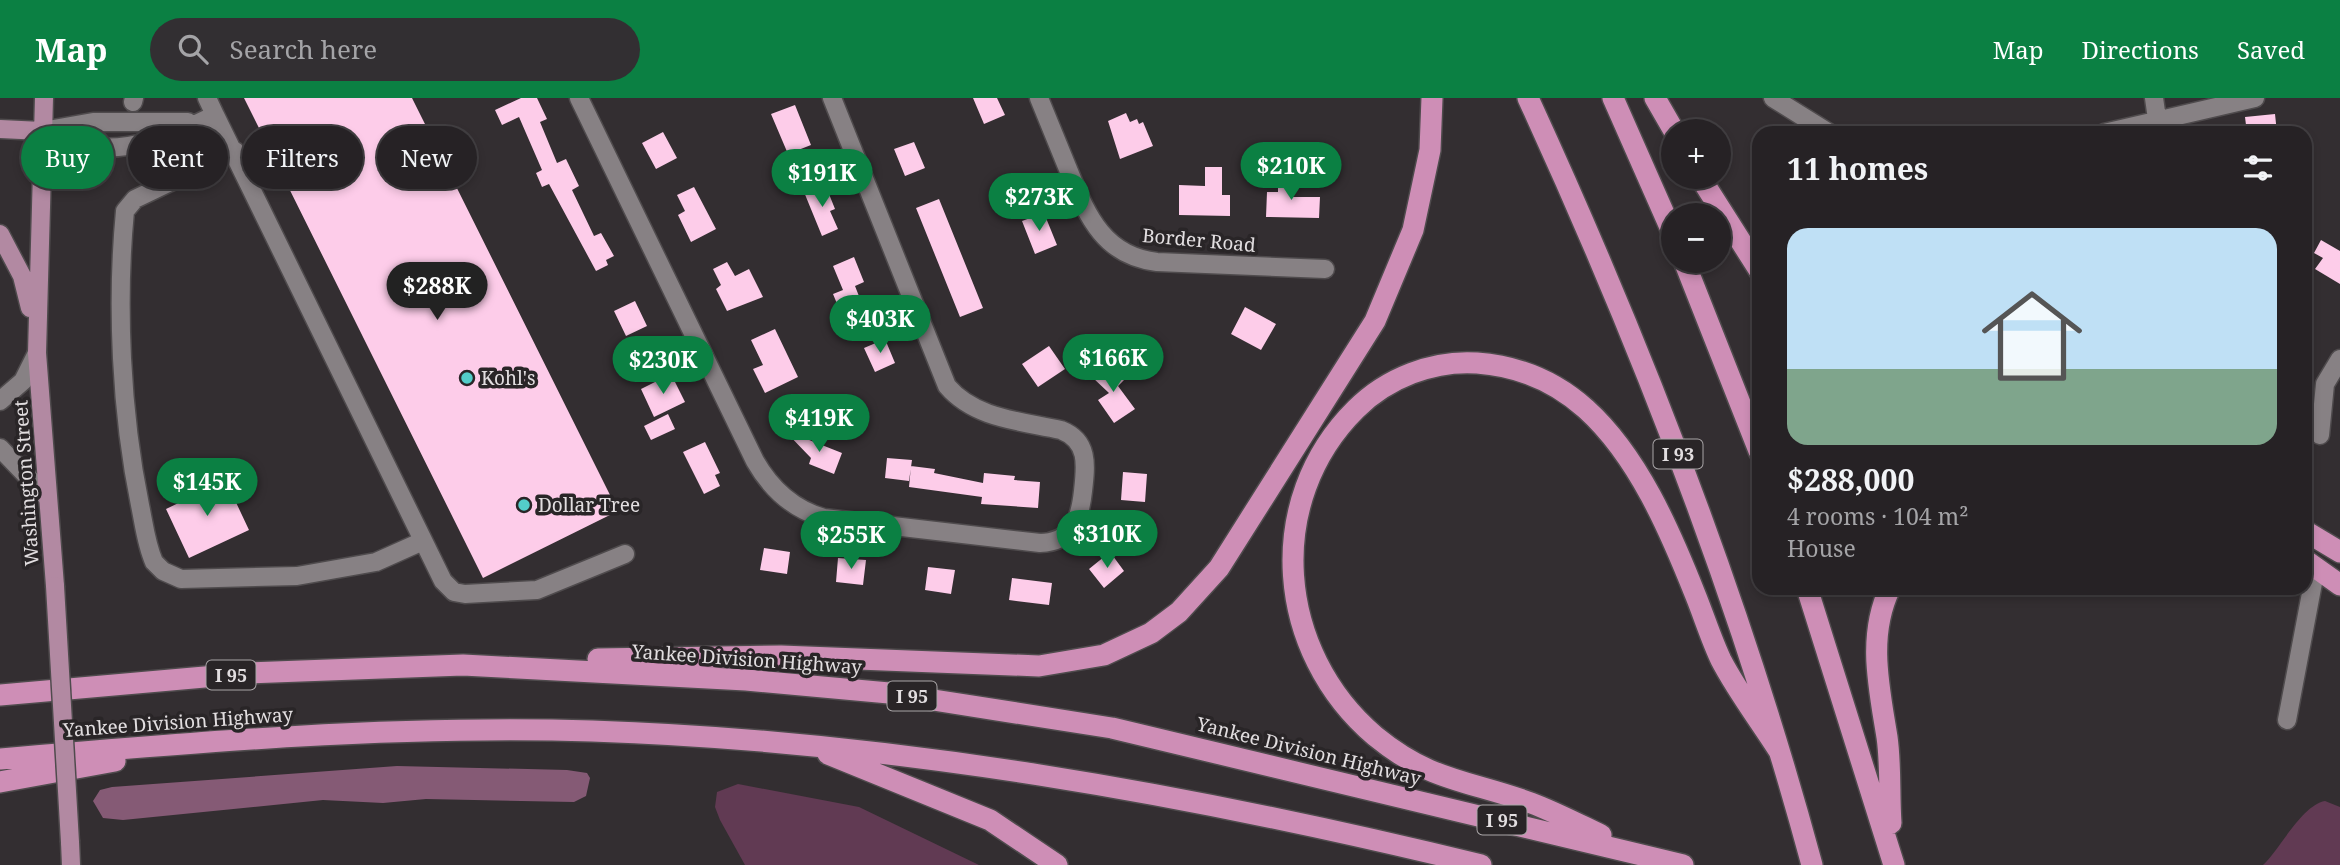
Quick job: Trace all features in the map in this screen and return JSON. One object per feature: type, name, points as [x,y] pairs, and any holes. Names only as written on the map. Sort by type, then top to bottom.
[{"type":"highway","points":[[463,665],[680,655],[1039,666],[1104,655],[1151,633],[1196,595],[1227,557],[1364,340],[1385,302],[1403,260],[1421,197],[1430,150],[1432,98]]},
{"type":"highway","name":"I 93","points":[[1528,98],[1595,248],[1659,406],[1723,578],[1779,751],[1812,865]]},
{"type":"highway","points":[[1613,98],[1661,207]]},
{"type":"highway","points":[[1655,98],[1667,119]]},
{"type":"highway","points":[[1708,189],[1752,260]]},
{"type":"highway","points":[[1689,273],[1752,432]]},
{"type":"highway","points":[[1651,857],[1530,803],[1425,770],[1373,733],[1329,682],[1298,610],[1292,548],[1298,501],[1307,478],[1329,437],[1361,404],[1392,382],[1413,373],[1443,365],[1471,363],[1517,370],[1572,397],[1612,437],[1635,471],[1681,563],[1721,660],[1779,751]]},
{"type":"highway","points":[[2312,535],[2340,552]]},
{"type":"highway","points":[[2312,565],[2340,585]]},
{"type":"highway","points":[[1809,595],[1893,863]]},
{"type":"highway","points":[[1888,595],[1881,615],[1876,657],[1879,695],[1887,737],[1893,863]]},
{"type":"highway","name":"Yankee Division Highway","points":[[0,695],[250,673],[463,665],[605,671],[818,686],[1029,713],[1183,743],[1683,865]]},
{"type":"highway","name":"Yankee Division Highway","points":[[0,759],[240,739],[381,731],[521,730],[662,734],[803,744],[942,760],[1083,782],[1290,822],[1481,865]]},
{"type":"highway","points":[[0,782],[240,739]]},
{"type":"highway","points":[[803,744],[990,820],[1057,865]]},
{"type":"main road","name":"Washington Street","points":[[42,126],[44,98]]},
{"type":"main road","points":[[0,129],[21,130]]},
{"type":"main road","name":"Washington Street","points":[[41,189],[37,353],[55,586],[71,865]]},
{"type":"main road","points":[[0,234],[26,288],[37,353]]},
{"type":"street","points":[[207,98],[209,118],[235,150],[446,586],[454,592],[465,594],[545,589],[625,554]]},
{"type":"street","points":[[579,98],[755,461],[780,495],[804,510],[831,519],[1040,542],[1059,540],[1074,527],[1080,514],[1086,464],[1082,447],[1073,436],[1061,430],[978,410],[963,402],[947,386],[832,98]]},
{"type":"street","name":"Border Road","points":[[1038,98],[1091,222],[1114,247],[1135,257],[1157,262],[1325,269]]},
{"type":"street","points":[[1773,98],[1818,126]]},
{"type":"street","points":[[2154,98],[2157,119]]},
{"type":"street","points":[[2130,126],[2255,98]]},
{"type":"street","points":[[114,147],[164,135],[209,118]]},
{"type":"street","points":[[70,126],[93,122],[209,118]]},
{"type":"street","points":[[235,150],[135,199],[125,211],[122,344],[126,409],[136,482],[151,556],[163,572],[181,579],[289,576],[371,564],[423,541]]},
{"type":"street","points":[[0,401],[23,381],[37,353]]},
{"type":"street","points":[[2320,435],[2325,384],[2340,359]]},
{"type":"street","points":[[0,448],[47,497]]},
{"type":"street","points":[[2287,720],[2306,595]]},
{"type":"shaded area","points":[[397,766],[567,770],[587,773],[590,778],[586,796],[574,802],[426,799],[383,803],[323,800],[123,820],[103,818],[93,801],[100,790],[112,787]]},
{"type":"shaded area","points":[[738,784],[859,807],[979,865],[745,865],[715,807],[717,792]]},
{"type":"shaded area","points":[[2325,801],[2340,807],[2340,865],[2263,865],[2308,810]]},
{"type":"building","name":"Kohl's","points":[[244,98],[412,98],[426,126],[377,126],[377,189],[457,189],[618,511],[483,578],[289,189],[363,189],[363,126],[258,126]]},
{"type":"building","points":[[521,98],[537,98],[547,119],[540,122],[557,163],[566,159],[579,186],[572,190],[594,236],[601,233],[614,256],[606,260],[608,265],[596,271],[549,184],[542,187],[536,173],[542,170],[519,117],[502,125],[495,110]]},
{"type":"building","points":[[973,98],[997,98],[1005,115],[984,124]]},
{"type":"building","points":[[795,105],[811,145],[788,154],[771,114]]},
{"type":"building","points":[[1126,113],[1130,122],[1137,119],[1139,124],[1143,122],[1153,146],[1120,159],[1108,121]]},
{"type":"building","points":[[2275,114],[2276,126],[2246,126],[2245,117]]},
{"type":"building","points":[[663,132],[677,158],[656,169],[642,143]]},
{"type":"building","points":[[914,142],[925,168],[905,176],[894,149]]},
{"type":"building","points":[[1205,167],[1222,167],[1222,195],[1230,195],[1230,216],[1179,215],[1179,185],[1205,186]]},
{"type":"building","points":[[1278,175],[1294,175],[1293,197],[1320,197],[1319,218],[1266,217],[1267,192],[1278,192]]},
{"type":"building","points":[[825,184],[835,209],[830,211],[838,229],[822,236],[804,192]]},
{"type":"building","points":[[694,187],[716,229],[691,242],[678,215],[685,211],[677,195]]},
{"type":"building","points":[[939,199],[983,308],[960,317],[916,208]]},
{"type":"building","points":[[1044,213],[1057,245],[1035,254],[1022,221]]},
{"type":"building","points":[[2321,240],[2340,251],[2340,284],[2315,269],[2323,258],[2314,253]]},
{"type":"building","points":[[854,257],[864,282],[855,286],[866,314],[845,323],[833,294],[843,290],[833,266]]},
{"type":"building","points":[[727,262],[735,276],[749,269],[763,297],[727,311],[716,289],[721,285],[713,269]]},
{"type":"building","points":[[635,301],[647,326],[626,336],[614,311]]},
{"type":"building","points":[[1245,307],[1276,324],[1261,350],[1231,334]]},
{"type":"building","points":[[775,329],[798,377],[765,393],[753,369],[763,365],[751,340]]},
{"type":"building","points":[[885,339],[895,363],[875,372],[864,348]]},
{"type":"building","points":[[1049,346],[1065,369],[1038,387],[1022,364]]},
{"type":"building","points":[[1105,363],[1124,380],[1118,386],[1135,409],[1114,423],[1098,400],[1109,393],[1092,377]]},
{"type":"building","points":[[671,374],[685,402],[654,417],[641,389]]},
{"type":"building","points":[[668,414],[675,429],[651,440],[644,426]]},
{"type":"building","points":[[784,430],[842,453],[834,474],[809,464],[811,458]]},
{"type":"building","points":[[705,442],[720,473],[715,475],[720,486],[704,494],[683,452]]},
{"type":"building","points":[[887,458],[912,460],[909,481],[885,478]]},
{"type":"building","points":[[911,466],[935,469],[934,473],[983,483],[984,473],[1015,476],[1014,480],[1040,482],[1038,508],[981,504],[982,497],[909,487]]},
{"type":"building","points":[[1123,472],[1147,474],[1145,502],[1121,500]]},
{"type":"building","points":[[225,479],[249,530],[189,558],[166,509],[191,497],[188,490],[204,482],[207,488]]},
{"type":"building","points":[[764,548],[790,552],[787,574],[760,570]]},
{"type":"building","points":[[1110,552],[1124,571],[1104,588],[1089,569]]},
{"type":"building","points":[[838,558],[866,560],[863,585],[836,582]]},
{"type":"building","points":[[928,567],[955,570],[951,594],[925,590]]},
{"type":"building","points":[[1012,578],[1052,583],[1049,605],[1009,600]]},
{"type":"place","name":"Kohl's","points":[[467,378]]},
{"type":"place","name":"Dollar Tree","points":[[524,505]]}]
